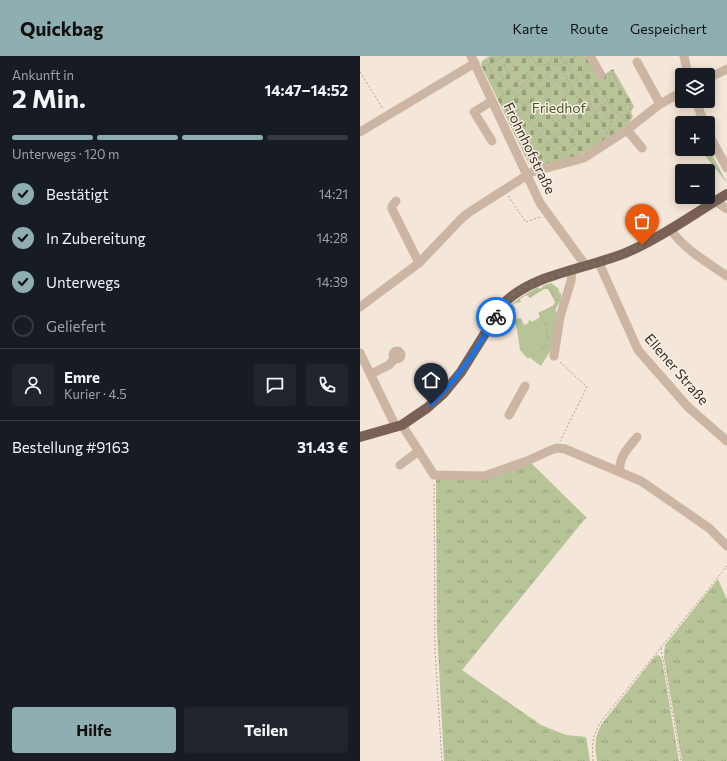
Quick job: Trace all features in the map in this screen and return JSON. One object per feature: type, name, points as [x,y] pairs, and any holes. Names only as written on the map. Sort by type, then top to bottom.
[{"type":"main road","points":[[715,202],[727,194]]},
{"type":"main road","points":[[360,437],[399,426],[427,408],[443,394],[461,372],[504,303],[513,294],[525,286],[537,281],[599,263],[631,250],[670,230],[712,204]]},
{"type":"street","points":[[590,56],[600,78]]},
{"type":"street","points":[[684,56],[687,68]]},
{"type":"street","points":[[360,132],[473,60]]},
{"type":"street","name":"Frohnhofstraße","points":[[473,60],[540,203],[586,266]]},
{"type":"street","points":[[637,62],[660,104]]},
{"type":"street","points":[[715,75],[727,69]]},
{"type":"street","points":[[360,308],[419,264],[468,213],[532,172],[584,158],[660,104],[675,96]]},
{"type":"street","points":[[492,101],[474,112],[492,141]]},
{"type":"street","points":[[628,127],[642,148]]},
{"type":"street","points":[[715,146],[727,168]]},
{"type":"street","points":[[396,201],[392,206],[392,209],[419,264]]},
{"type":"street","points":[[715,202],[727,209]]},
{"type":"street","points":[[670,230],[686,248],[727,276]]},
{"type":"street","name":"Ellener Straße","points":[[599,263],[638,350],[688,407],[727,441]]},
{"type":"street","points":[[554,356],[560,317],[571,281],[572,271]]},
{"type":"street","points":[[360,353],[399,426],[419,451],[434,475],[484,476],[527,461],[557,448],[565,449],[641,481],[709,528],[727,546]]},
{"type":"street","points":[[371,374],[389,365],[395,358]]},
{"type":"street","points":[[509,415],[525,386]]},
{"type":"street","points":[[620,472],[624,453],[637,437]]},
{"type":"street","points":[[400,465],[419,451]]},
{"type":"path","points":[[504,56],[488,65],[497,86],[503,95],[561,156]]},
{"type":"path","points":[[497,86],[529,56],[537,65]]},
{"type":"path","points":[[492,101],[510,89],[537,65],[544,56]]},
{"type":"path","points":[[561,56],[607,133]]},
{"type":"path","points":[[537,65],[559,65],[576,56]]},
{"type":"path","points":[[548,64],[555,57]]},
{"type":"path","points":[[503,81],[497,69],[510,61],[515,70]]},
{"type":"path","points":[[504,65],[509,75]]},
{"type":"path","points":[[556,124],[579,102],[559,65]]},
{"type":"path","points":[[589,68],[582,72],[611,124]]},
{"type":"path","points":[[539,82],[552,69]]},
{"type":"path","points":[[524,105],[562,71]]},
{"type":"path","points":[[360,72],[387,115]]},
{"type":"path","points":[[622,117],[630,112],[631,107],[612,73],[600,78],[608,101],[612,108],[622,117],[628,127]]},
{"type":"path","points":[[526,74],[550,100],[534,116]]},
{"type":"path","points":[[546,75],[551,81]]},
{"type":"path","points":[[513,93],[530,78]]},
{"type":"path","points":[[545,86],[548,89],[557,80],[569,93]]},
{"type":"path","points":[[516,96],[532,81]]},
{"type":"path","points":[[521,86],[527,92]]},
{"type":"path","points":[[510,89],[567,151]]},
{"type":"path","points":[[546,113],[573,90]]},
{"type":"path","points":[[569,138],[608,101]]},
{"type":"path","points":[[542,108],[583,151]]},
{"type":"path","points":[[573,108],[599,139],[602,138]]},
{"type":"path","points":[[604,137],[613,119],[612,108]]},
{"type":"path","points":[[516,109],[518,123],[524,140],[533,159],[541,163]]},
{"type":"path","points":[[565,116],[578,130]]},
{"type":"path","points":[[532,164],[535,152],[555,138],[570,122]]},
{"type":"path","points":[[559,157],[575,144]]},
{"type":"path","points":[[505,190],[526,222],[548,214]]},
{"type":"path","points":[[529,297],[547,287],[554,294],[557,300],[556,305],[539,314],[546,325],[546,334],[549,340]]},
{"type":"path","points":[[552,296],[558,292]]},
{"type":"path","points":[[546,325],[552,318]]},
{"type":"path","points":[[542,346],[543,349],[549,343]]},
{"type":"path","points":[[554,356],[587,387],[557,448]]},
{"type":"path","points":[[434,475],[435,650],[442,761]]},
{"type":"path","points":[[593,761],[592,747],[594,734],[602,720],[727,566]]},
{"type":"path","points":[[661,648],[681,761]]},
{"type":"green space","name":"Friedhof","points":[[490,56],[588,56],[600,77],[613,69],[634,106],[631,112],[633,117],[628,124],[599,145],[571,159],[535,166],[528,162],[481,65],[482,61]]},
{"type":"green space","points":[[705,156],[713,156],[727,183],[715,168],[715,164],[712,164]]},
{"type":"green space","points":[[551,283],[559,289],[558,291],[561,293],[561,300],[555,310],[558,314],[551,350],[541,366],[529,357],[528,359],[520,350],[515,323],[502,314],[511,305],[519,299],[538,287],[539,289],[543,287],[542,286]],"holes":[[[544,289],[548,289],[555,302],[553,306],[538,313],[540,317],[532,322],[530,320],[528,321],[529,323],[524,325],[521,318],[516,319],[514,316],[514,312],[516,310],[513,304],[521,302],[520,299],[527,295],[530,298]]]},
{"type":"green space","points":[[526,458],[587,518],[462,670],[541,725],[566,735],[586,737],[590,761],[444,761],[437,631],[436,475],[484,476]]},
{"type":"green space","points":[[718,579],[727,600],[727,761],[682,761],[664,658],[665,645]]},
{"type":"green space","points":[[656,655],[660,656],[662,660],[679,761],[597,761],[596,743],[601,725]]},
{"type":"way so far","points":[[496,317],[504,303],[513,294],[525,286],[537,281],[599,263],[642,245]]},
{"type":"route","points":[[431,404],[443,394],[461,372],[496,317]]}]
